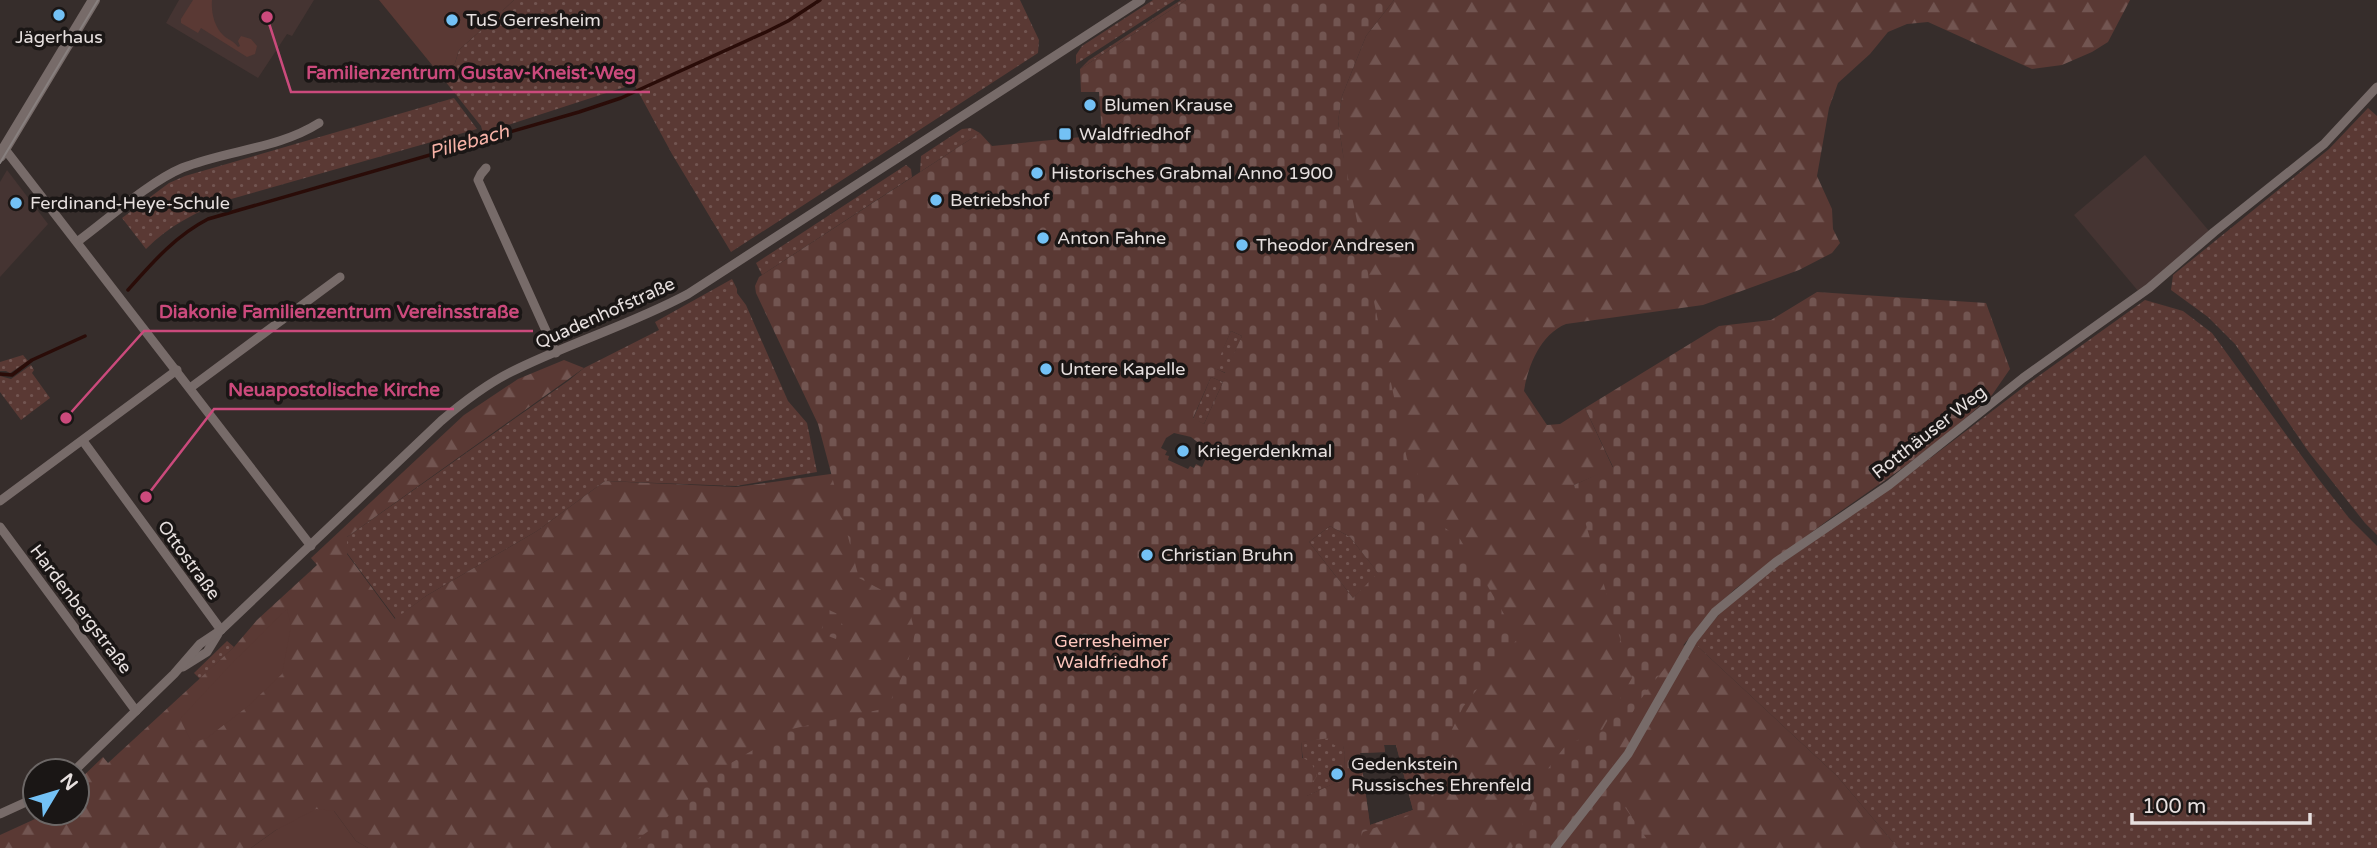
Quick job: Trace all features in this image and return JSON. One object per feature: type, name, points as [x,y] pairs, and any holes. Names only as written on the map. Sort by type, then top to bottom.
[{"type":"street","points":[[94,0],[2,152],[77,242],[311,546]]},
{"type":"street","name":"Quadenhofstraße","points":[[88,757],[176,673],[200,644],[221,630],[454,410],[510,372],[652,314],[699,288],[1141,0]]},
{"type":"street","name":"Rotthäuser Weg","points":[[1555,848],[1628,754],[1693,640],[1715,612],[1776,562],[1889,485],[2023,378],[2149,288],[2324,144],[2377,87]]},
{"type":"street","points":[[77,242],[150,187],[180,169],[300,134],[319,123]]},
{"type":"street","points":[[486,168],[478,180],[556,353]]},
{"type":"street","points":[[190,388],[340,277]]},
{"type":"street","points":[[0,501],[177,370]]},
{"type":"street","name":"Ottostraße","points":[[83,441],[221,630]]},
{"type":"street","name":"Hardenbergstraße","points":[[0,527],[136,711]]},
{"type":"street","points":[[0,814],[21,804]]},
{"type":"shaded area","points":[[179,0],[314,0],[292,36],[287,34],[258,78],[166,23]]},
{"type":"shaded area","points":[[2145,155],[2209,231],[2139,292],[2074,215]]},
{"type":"shaded area","name":"Ferdinand-Heye-Schule","points":[[7,170],[48,224],[0,277],[0,182]]},
{"type":"green space","points":[[193,0],[212,0],[214,19],[220,31],[238,47],[241,36],[251,39],[257,46],[255,54],[247,57],[201,28],[198,33],[181,23]]},
{"type":"green space","points":[[379,0],[514,0],[459,50],[455,63],[441,76]]},
{"type":"green space","points":[[514,0],[1020,0],[1039,40],[1038,53],[731,252],[634,84],[483,133],[481,126],[441,76],[455,63],[459,50]]},
{"type":"green space","points":[[1153,0],[1175,0],[1076,64],[1076,55],[1082,46]]},
{"type":"green space","points":[[1181,0],[1186,0],[1080,69],[1089,60]]},
{"type":"green space","name":"Gerresheimer Waldfriedhof","points":[[1186,0],[1394,0],[1366,36],[1342,96],[1338,121],[1343,154],[1407,459],[1419,476],[1429,516],[1460,539],[1518,638],[1463,707],[1443,748],[1431,808],[1363,832],[1355,848],[625,848],[665,819],[731,763],[787,730],[887,708],[907,666],[915,633],[908,604],[859,578],[818,424],[756,293],[755,286],[759,277],[980,133],[992,146],[1102,135],[1099,92],[1081,92],[1080,69]],"holes":[[[1231,331],[1242,336],[1225,373],[1215,368]],[[1211,377],[1223,382],[1204,424],[1193,418]],[[1174,433],[1191,437],[1205,448],[1207,456],[1202,467],[1196,464],[1194,468],[1190,466],[1188,469],[1168,460],[1169,456],[1165,455],[1167,451],[1161,448],[1166,438]],[[1330,526],[1350,537],[1378,573],[1353,598],[1309,542]],[[1330,738],[1334,745],[1343,745],[1344,779],[1307,796],[1307,789],[1317,776],[1311,762],[1302,758],[1301,742]],[[1384,745],[1396,745],[1413,810],[1370,825],[1360,753],[1385,752]]]},
{"type":"green space","points":[[1394,0],[2130,0],[2108,42],[2062,65],[2032,69],[1928,22],[1907,24],[1888,32],[1870,54],[1838,83],[1829,108],[1817,176],[1832,209],[1833,229],[1840,243],[1832,253],[1799,270],[1703,305],[1566,324],[1549,335],[1543,343],[1532,361],[1526,381],[1524,391],[1547,425],[1560,424],[1585,408],[1613,468],[1574,485],[1650,653],[1694,643],[1837,776],[1898,848],[368,848],[356,841],[334,811],[276,830],[251,848],[0,848],[0,835],[21,825],[91,827],[91,769],[103,757],[108,763],[234,647],[257,620],[317,565],[311,558],[464,415],[518,379],[564,360],[584,368],[347,537],[347,554],[395,619],[426,596],[537,531],[605,481],[736,487],[1141,431],[1221,551],[1353,598],[1380,573],[1338,121],[1342,96],[1366,36]],"holes":[[[1330,738],[1334,745],[1343,745],[1344,779],[1307,796],[1307,789],[1317,776],[1311,762],[1302,758],[1301,742]],[[1384,745],[1396,745],[1413,810],[1370,825],[1360,753],[1385,752]]]},
{"type":"green space","points":[[454,98],[477,129],[224,201],[182,221],[146,249],[122,218],[169,183],[185,176]]},
{"type":"green space","points":[[2368,108],[2377,116],[2377,535],[2308,451],[2235,344],[2208,317],[2171,290],[2173,275],[2329,149]]},
{"type":"green space","points":[[971,128],[980,133],[920,172],[921,156],[962,129]]},
{"type":"green space","points":[[906,165],[911,169],[912,177],[762,275],[756,263]]},
{"type":"green space","points":[[732,279],[788,401],[807,423],[817,472],[736,486],[605,481],[537,531],[426,596],[396,619],[347,553],[347,537],[584,368],[659,330],[655,322]]},
{"type":"green space","points":[[1817,292],[1986,303],[2010,369],[1992,395],[1952,430],[1735,589],[1707,616],[1647,690],[1612,744],[1613,790],[1653,848],[1512,848],[1547,770],[1566,745],[1602,730],[1632,678],[1574,485],[1613,467],[1585,408],[1719,326],[1771,320]]},
{"type":"green space","points":[[2145,300],[2183,311],[2212,333],[2317,477],[2349,518],[2377,546],[2377,848],[1898,848],[1837,776],[1694,643],[1747,587],[1891,488],[2029,383]]},
{"type":"green space","points":[[1231,331],[1242,336],[1226,373],[1214,368]]},
{"type":"green space","points":[[23,355],[28,361],[10,373],[0,371],[0,362]]},
{"type":"green space","points":[[31,365],[34,370],[32,373],[50,398],[21,420],[0,392],[0,376],[11,379]]},
{"type":"green space","points":[[1211,377],[1223,382],[1204,424],[1193,419]]},
{"type":"green space","points":[[1330,526],[1350,537],[1379,574],[1353,598],[1309,542]]},
{"type":"green space","points":[[287,609],[291,626],[282,674],[247,707],[207,738],[192,743],[180,719]]},
{"type":"green space","points":[[829,610],[844,617],[836,639],[820,633]]},
{"type":"green space","points":[[227,641],[234,647],[200,679],[194,673]]},
{"type":"green space","points":[[1330,737],[1343,745],[1344,779],[1307,796],[1301,742]]},
{"type":"green space","points":[[316,809],[334,811],[356,841],[368,848],[251,848],[276,830]]},
{"type":"waterway","name":"Pillebach","points":[[128,290],[175,242],[208,219],[621,98],[766,32],[820,0]]},
{"type":"waterway","name":"Pillebach","points":[[0,374],[12,375],[32,360],[85,336]]},
{"type":"tram line","points":[[0,163],[98,0]]},
{"type":"place","name":"Jägerhaus","points":[[59,15]]},
{"type":"place","name":"Familienzentrum Gustav-Kneist-Weg","points":[[267,17]]},
{"type":"place","name":"TuS Gerresheim","points":[[452,20]]},
{"type":"place","name":"Blumen Krause","points":[[1090,105]]},
{"type":"place","name":"Waldfriedhof","points":[[1065,134]]},
{"type":"place","name":"Historisches Grabmal Anno 1900","points":[[1037,173]]},
{"type":"place","name":"Betriebshof","points":[[936,200]]},
{"type":"place","name":"Ferdinand-Heye-Schule","points":[[16,203]]},
{"type":"place","name":"Anton Fahne","points":[[1043,238]]},
{"type":"place","name":"Theodor Andresen","points":[[1242,245]]},
{"type":"place","name":"Untere Kapelle","points":[[1046,369]]},
{"type":"place","name":"Diakonie Familienzentrum Vereinsstraße","points":[[66,418]]},
{"type":"place","name":"Kriegerdenkmal","points":[[1183,451]]},
{"type":"place","name":"Neuapostolische Kirche","points":[[146,497]]},
{"type":"place","name":"Christian Bruhn","points":[[1147,555]]},
{"type":"place","name":"Gedenkstein Russisches Ehrenfeld","points":[[1337,774]]}]
